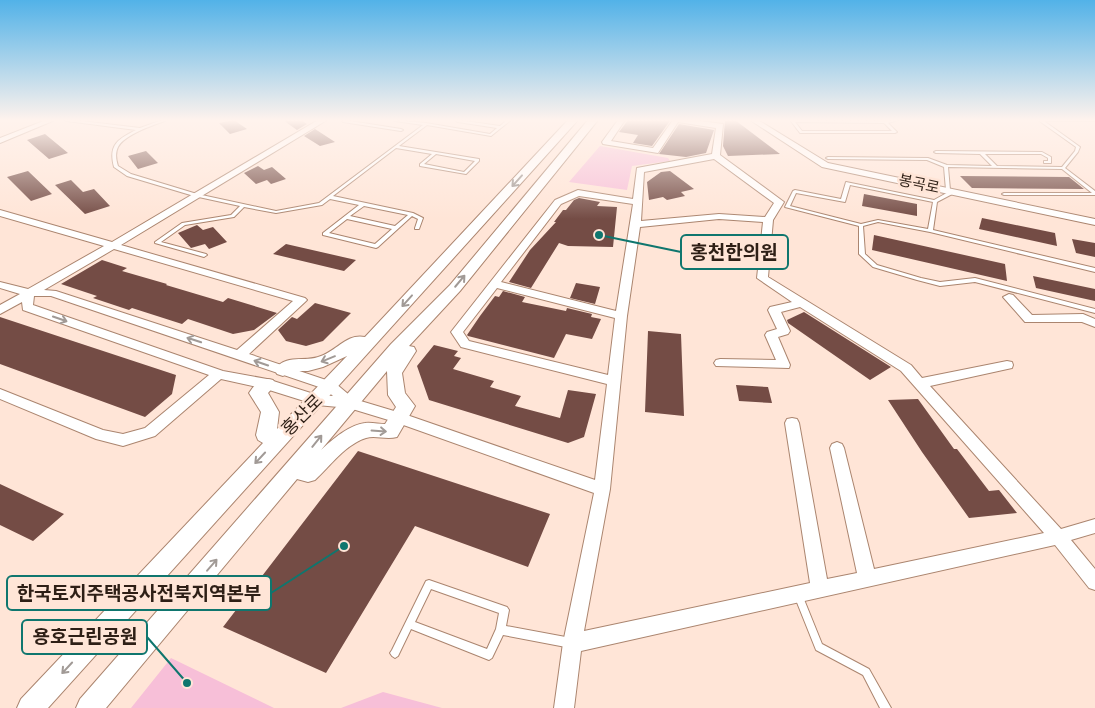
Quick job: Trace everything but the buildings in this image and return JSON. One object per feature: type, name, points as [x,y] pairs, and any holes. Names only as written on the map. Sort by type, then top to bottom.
[{"type":"street","points":[[0,310],[112,246],[266,153]]},
{"type":"street","name":"홍산로","points":[[30,708],[276,441],[330,386],[543,153]]},
{"type":"street","name":"홍산로","points":[[89,708],[294,470],[396,348],[454,288],[566,153]]},
{"type":"street","name":"봉곡로","points":[[806,153],[825,165],[1095,222]]},
{"type":"street","points":[[564,708],[572,643],[602,489],[621,316],[636,224],[640,170],[716,156],[779,202],[768,220],[762,278],[906,368],[1058,537],[1095,582]]},
{"type":"street","points":[[614,381],[465,344],[457,332],[558,202],[578,193],[638,202]]},
{"type":"street","points":[[0,213],[301,300],[240,355]]},
{"type":"street","points":[[636,224],[669,223],[735,215],[748,215],[768,220]]},
{"type":"street","points":[[496,284],[621,316]]},
{"type":"street","points":[[0,285],[29,294],[52,294],[240,355],[309,381],[330,386],[349,403]]},
{"type":"street","points":[[29,294],[27,307],[219,374],[267,384],[317,400],[349,403],[399,418],[602,489]]},
{"type":"street","points":[[1009,297],[1029,319],[1083,318],[1095,323]]},
{"type":"street","points":[[720,363],[784,365],[771,335],[784,331],[774,310],[802,303]]},
{"type":"street","points":[[283,370],[288,365],[304,366],[317,364],[343,353],[357,340],[369,343]]},
{"type":"street","points":[[294,470],[308,474],[343,441],[365,430],[390,432],[406,406],[397,395],[394,372],[408,351],[396,348]]},
{"type":"street","points":[[920,383],[1007,365]]},
{"type":"street","points":[[0,394],[101,435],[123,440],[150,432],[219,374]]},
{"type":"street","points":[[267,384],[258,393],[269,404],[271,420],[265,435],[276,441]]},
{"type":"street","points":[[792,423],[820,589]]},
{"type":"street","points":[[837,448],[867,578]]},
{"type":"street","points":[[572,643],[1058,537],[1095,526]]},
{"type":"lane","points":[[113,153],[112,156],[116,168],[129,175],[243,206],[276,212],[320,204],[388,153]]},
{"type":"lane","points":[[434,153],[421,165],[465,173],[478,160],[434,153]]},
{"type":"lane","points":[[982,153],[996,167]]},
{"type":"lane","points":[[1042,153],[1050,158],[1050,162],[1045,162]]},
{"type":"lane","points":[[1063,168],[1075,153]]},
{"type":"lane","points":[[828,158],[928,159],[946,166],[1063,168],[1095,194]]},
{"type":"lane","points":[[946,166],[951,191],[935,201],[848,183],[843,201],[795,191],[787,207],[861,225],[878,221],[930,231],[1095,270]]},
{"type":"lane","points":[[1004,194],[1095,194]]},
{"type":"lane","points":[[330,197],[411,214],[421,218],[417,228]]},
{"type":"lane","points":[[930,231],[935,201]]},
{"type":"lane","points":[[363,204],[325,234],[376,246],[411,214]]},
{"type":"lane","points":[[204,255],[157,242],[184,224],[232,216],[243,206]]},
{"type":"lane","points":[[346,217],[396,228]]},
{"type":"lane","points":[[861,225],[862,254],[875,266],[940,284],[975,280],[1095,311]]},
{"type":"lane","points":[[396,653],[409,624],[428,584],[504,610],[501,630],[489,655],[409,624]]},
{"type":"lane","points":[[798,594],[819,647],[866,672],[886,708]]},
{"type":"lane","points":[[501,630],[572,643]]},
{"type":"shaded area","points":[[594,153],[640,153],[668,158],[670,161],[632,166],[627,190],[569,182]]},
{"type":"shaded area","points":[[171,658],[274,708],[131,708]]},
{"type":"shaded area","points":[[383,692],[442,708],[341,708]]},
{"type":"place","name":"홍천한의원","points":[[599,235]]},
{"type":"place","name":"한국토지주택공사전북지역본부","points":[[344,546]]},
{"type":"place","name":"용호근린공원","points":[[187,683]]}]
